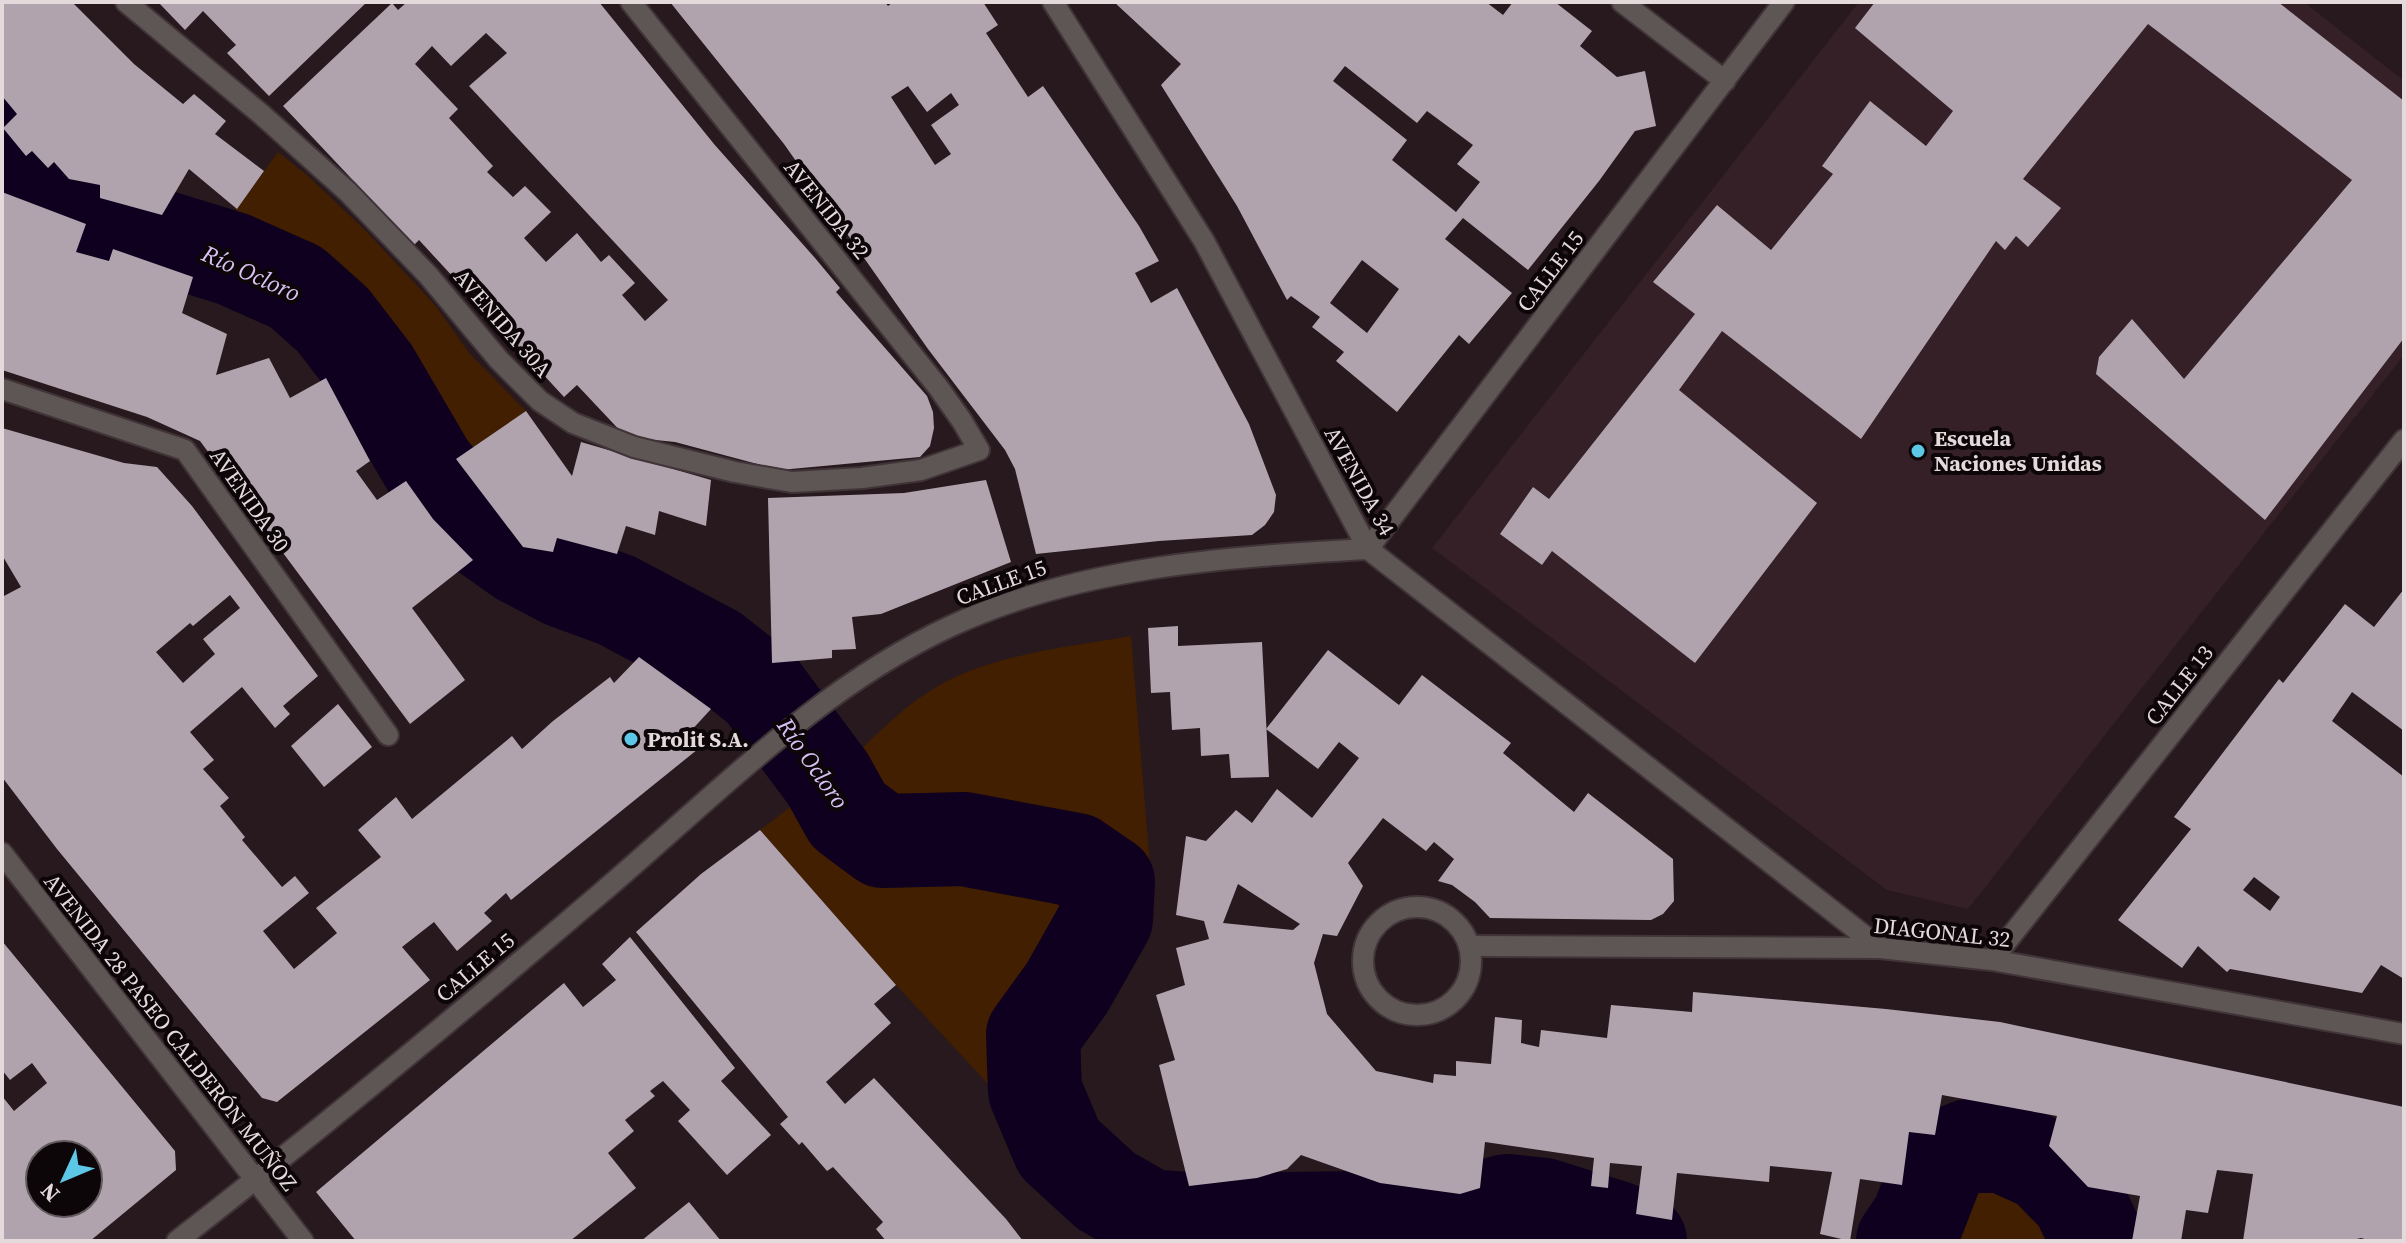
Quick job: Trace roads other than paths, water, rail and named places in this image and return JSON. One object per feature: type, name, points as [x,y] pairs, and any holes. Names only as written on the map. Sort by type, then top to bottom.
[{"type":"street","name":"AVENIDA 30A","points":[[126,2],[261,114],[348,192],[428,275],[499,360],[540,401],[573,423],[634,447],[735,472],[792,482],[862,478],[921,470],[979,450]]},
{"type":"street","name":"AVENIDA 32","points":[[631,2],[938,387],[979,450]]},
{"type":"street","name":"AVENIDA 34","points":[[1053,2],[1204,241],[1368,549],[1880,948]]},
{"type":"street","points":[[1622,2],[1725,81]]},
{"type":"street","name":"CALLE 15","points":[[177,1241],[256,1180],[599,895],[826,701],[890,658],[952,626],[1034,593],[1115,574],[1266,555],[1368,549],[1784,2]]},
{"type":"street","name":"AVENIDA 30","points":[[2,389],[185,450],[388,735]]},
{"type":"street","name":"CALLE 13","points":[[1992,960],[2404,440]]},
{"type":"street","name":"AVENIDA 28 PASEO CALDERÓN MUÑOZ","points":[[2,853],[303,1241]]},
{"type":"street","points":[[1415,907],[1441,913],[1461,930],[1469,946],[1471,964],[1468,981],[1445,1008],[1428,1015],[1409,1015],[1393,1010],[1378,1000],[1368,984],[1363,967],[1364,948],[1371,931],[1382,919],[1398,910],[1415,907]]},
{"type":"street","name":"DIAGONAL 32","points":[[1469,946],[1880,948],[1992,960],[2404,1034]]},
{"type":"waterway","name":"Río Ocloro","points":[[2,146],[12,161],[39,185],[116,223],[233,259],[296,287],[333,320],[373,372],[428,466],[475,526],[520,558],[564,581],[616,600],[714,652],[761,689],[828,779],[848,815],[883,841],[964,839],[1076,860],[1108,882],[1106,919],[1067,988],[1033,1035],[1035,1091],[1059,1148],[1106,1191],[1150,1216],[1201,1220],[1360,1218],[1393,1221],[1453,1215],[1507,1201],[1544,1205],[1617,1228],[1640,1241]]},
{"type":"waterway","name":"Río Ocloro","points":[[1903,1241],[1918,1219],[1942,1157],[1969,1146],[2003,1146],[2045,1165],[2078,1199],[2098,1241]]},
{"type":"place","name":"Escuela Naciones Unidas","points":[[1918,451]]},
{"type":"place","name":"Prolit S.A.","points":[[631,739]]}]
